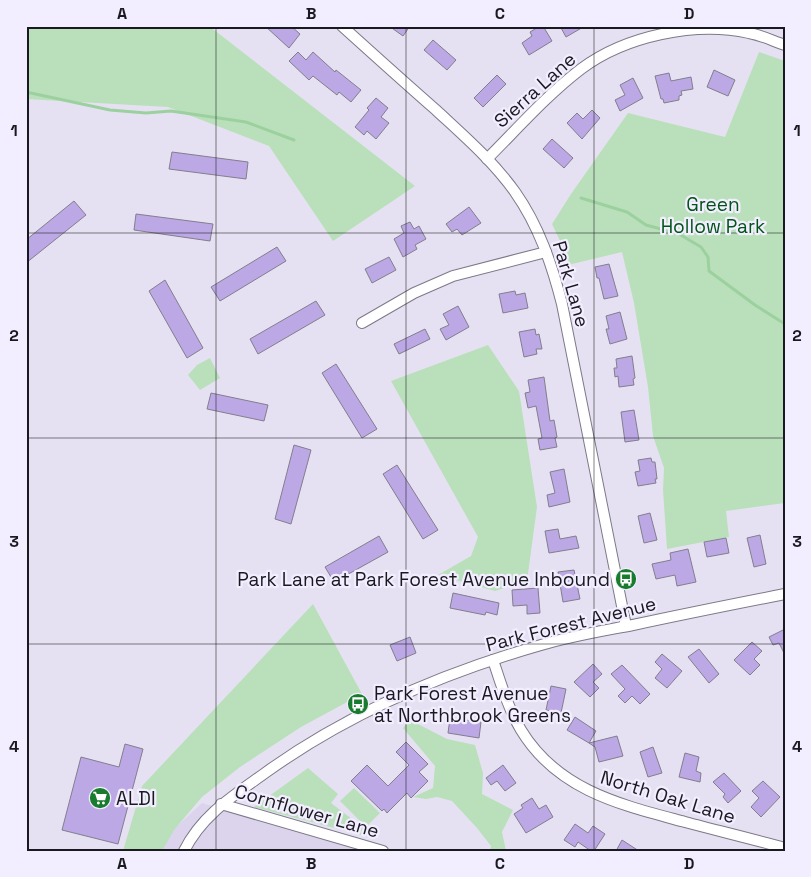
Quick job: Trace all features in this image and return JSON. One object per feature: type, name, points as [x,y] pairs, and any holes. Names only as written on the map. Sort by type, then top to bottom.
[{"type":"street","name":"Park Lane","points":[[342,26],[488,159],[516,194],[534,224],[553,271],[562,304],[626,626]]},
{"type":"street","name":"Sierra Lane","points":[[488,159],[559,87],[583,68],[615,49],[646,38],[689,30],[748,29],[785,45]]},
{"type":"street","points":[[362,323],[414,293],[453,276],[546,252]]},
{"type":"street","name":"Park Forest Avenue","points":[[184,851],[202,822],[221,804],[292,754],[338,727],[403,695],[493,660],[559,640],[785,594]]},
{"type":"street","name":"North Oak Lane","points":[[493,660],[506,701],[522,730],[536,750],[558,772],[577,785],[612,801],[785,848]]},
{"type":"street","name":"Cornflower Lane","points":[[221,804],[383,851]]},
{"type":"shaded area","points":[[202,803],[363,851],[150,851]]},
{"type":"green space","points":[[26,26],[209,26],[415,186],[333,241],[269,146],[168,107],[26,99]]},
{"type":"green space","name":"Green Hollow Park","points":[[759,52],[785,61],[785,503],[726,511],[729,537],[667,549],[663,490],[664,468],[653,436],[648,387],[634,303],[622,252],[568,265],[562,245],[552,224],[628,113],[725,137]]},
{"type":"green space","points":[[488,345],[519,391],[537,507],[527,581],[495,591],[438,575],[471,556],[478,537],[391,381]]},
{"type":"green space","points":[[210,358],[220,378],[200,390],[188,375],[197,365]]},
{"type":"green space","points":[[313,604],[362,694],[301,727],[240,767],[202,797],[174,830],[162,851],[123,851],[142,786]]},
{"type":"green space","points":[[408,722],[414,722],[447,739],[475,745],[483,773],[482,794],[513,810],[502,832],[506,851],[490,851],[491,846],[452,801],[437,797],[426,799],[413,797],[433,788],[435,766],[403,728]]},
{"type":"green space","points":[[308,768],[338,794],[331,803],[369,832],[369,837],[254,807]]},
{"type":"green space","points":[[354,788],[380,813],[366,827],[340,801]]},
{"type":"building","points":[[265,26],[291,26],[300,34],[289,48]]},
{"type":"building","points":[[389,26],[410,26],[403,36]]},
{"type":"building","points":[[543,26],[552,41],[529,55],[522,43],[532,36],[530,32]]},
{"type":"building","points":[[560,26],[585,26],[566,37]]},
{"type":"building","points":[[433,40],[456,60],[447,70],[424,50]]},
{"type":"building","points":[[298,52],[306,60],[313,52],[335,72],[336,70],[361,90],[351,102],[339,92],[337,95],[313,76],[309,80],[289,61]]},
{"type":"building","points":[[714,70],[735,80],[728,96],[707,87]]},
{"type":"building","points":[[669,73],[671,81],[691,77],[693,89],[681,91],[682,95],[679,96],[679,100],[664,103],[663,99],[661,99],[655,76]]},
{"type":"building","points":[[497,75],[506,84],[483,107],[474,98]]},
{"type":"building","points":[[633,78],[643,98],[620,111],[615,100],[625,95],[620,85]]},
{"type":"building","points":[[376,98],[388,108],[381,117],[389,123],[376,139],[367,131],[364,135],[355,127]]},
{"type":"building","points":[[592,110],[600,118],[582,139],[567,123],[577,113],[583,119]]},
{"type":"building","points":[[552,139],[573,158],[564,168],[543,149]]},
{"type":"building","points":[[172,152],[248,162],[246,179],[169,169]]},
{"type":"building","points":[[74,201],[86,215],[26,263],[26,240]]},
{"type":"building","points":[[469,207],[481,223],[462,235],[457,229],[452,232],[446,224]]},
{"type":"building","points":[[136,214],[213,224],[210,241],[134,230]]},
{"type":"building","points":[[410,222],[414,229],[419,226],[426,239],[415,245],[417,249],[403,257],[394,239],[404,233],[401,226]]},
{"type":"building","points":[[277,247],[286,261],[220,301],[211,287]]},
{"type":"building","points":[[389,257],[396,270],[372,283],[365,269]]},
{"type":"building","points":[[609,264],[618,296],[604,299],[595,267]]},
{"type":"building","points":[[165,280],[203,348],[187,358],[149,291]]},
{"type":"building","points":[[515,291],[516,295],[525,293],[528,308],[503,313],[499,294]]},
{"type":"building","points":[[316,301],[325,315],[258,354],[250,339]]},
{"type":"building","points":[[458,306],[469,327],[446,340],[440,329],[449,325],[443,314]]},
{"type":"building","points":[[620,312],[627,339],[610,344],[606,329],[609,329],[606,316]]},
{"type":"building","points":[[425,329],[430,339],[399,354],[394,344]]},
{"type":"building","points":[[535,329],[536,335],[539,334],[542,349],[536,349],[537,354],[524,357],[519,332]]},
{"type":"building","points":[[632,356],[634,385],[619,387],[618,376],[615,377],[614,368],[617,368],[616,359]]},
{"type":"building","points":[[336,364],[377,429],[362,438],[322,373]]},
{"type":"building","points":[[544,377],[550,421],[554,420],[557,447],[540,450],[538,439],[542,438],[536,406],[528,408],[525,393],[530,392],[528,380]]},
{"type":"building","points":[[211,393],[268,405],[264,421],[207,409]]},
{"type":"building","points":[[634,410],[639,440],[625,442],[621,412]]},
{"type":"building","points":[[294,445],[311,450],[291,524],[275,519]]},
{"type":"building","points":[[651,458],[652,462],[655,462],[656,483],[638,486],[635,472],[640,471],[638,460]]},
{"type":"building","points":[[397,465],[438,530],[423,539],[383,474]]},
{"type":"building","points":[[564,469],[570,502],[549,507],[547,495],[555,493],[550,472]]},
{"type":"building","points":[[650,513],[657,540],[644,543],[638,516]]},
{"type":"building","points":[[558,529],[560,539],[576,536],[579,548],[549,553],[545,531]]},
{"type":"building","points":[[760,535],[766,564],[754,567],[747,538]]},
{"type":"building","points":[[379,536],[388,552],[334,582],[325,567]]},
{"type":"building","points":[[726,538],[729,553],[707,557],[704,542]]},
{"type":"building","points":[[688,549],[696,582],[677,586],[675,575],[656,579],[652,564],[671,560],[670,553]]},
{"type":"building","points":[[574,570],[580,599],[563,602],[558,572]]},
{"type":"building","points":[[538,588],[540,613],[527,614],[527,605],[513,606],[512,590]]},
{"type":"building","points":[[453,593],[499,603],[497,615],[486,612],[485,615],[450,608]]},
{"type":"building","points":[[785,629],[785,655],[779,643],[773,645],[769,637]]},
{"type":"building","points":[[410,637],[416,653],[397,661],[390,645]]},
{"type":"building","points":[[752,642],[762,651],[754,659],[760,665],[750,675],[734,660]]},
{"type":"building","points":[[699,649],[719,674],[709,683],[688,657]]},
{"type":"building","points":[[662,654],[682,671],[667,688],[655,678],[662,669],[655,662]]},
{"type":"building","points":[[593,664],[602,674],[593,682],[599,688],[590,697],[574,682]]},
{"type":"building","points":[[622,665],[650,694],[640,704],[632,696],[625,703],[618,696],[625,689],[611,674]]},
{"type":"building","points":[[551,686],[566,689],[561,713],[546,710]]},
{"type":"building","points":[[575,717],[596,731],[589,743],[567,730]]},
{"type":"building","points":[[450,718],[481,722],[479,738],[448,733]]},
{"type":"building","points":[[617,736],[623,756],[599,762],[595,747],[589,743]]},
{"type":"building","points":[[406,742],[428,764],[419,772],[428,781],[411,798],[407,793],[387,813],[384,809],[382,811],[351,781],[367,765],[388,786],[409,765],[396,752]]},
{"type":"building","name":"ALDI","points":[[125,744],[143,749],[118,844],[62,830],[81,757],[119,767]]},
{"type":"building","points":[[653,747],[662,773],[648,777],[640,752]]},
{"type":"building","points":[[685,753],[699,757],[696,771],[701,773],[700,782],[679,777]]},
{"type":"building","points":[[503,765],[516,783],[505,791],[497,781],[491,785],[486,778]]},
{"type":"building","points":[[724,773],[741,791],[728,803],[723,797],[725,794],[713,782]]},
{"type":"building","points":[[763,781],[780,797],[761,817],[751,807],[759,798],[752,791]]},
{"type":"building","points":[[532,798],[539,809],[546,805],[553,817],[526,833],[514,814],[523,808],[521,805]]},
{"type":"building","points":[[575,824],[588,833],[593,826],[605,834],[594,851],[578,842],[575,847],[564,840]]},
{"type":"building","points":[[622,840],[639,851],[616,851]]},
{"type":"waterway","points":[[26,92],[110,110],[146,113],[171,111],[246,122],[294,140]]},
{"type":"waterway","points":[[581,198],[627,212],[646,225],[679,234],[701,247],[708,257],[709,271],[755,305],[785,324]]},
{"type":"place","name":"Park Lane at Park Forest Avenue Inbound","points":[[626,579]]},
{"type":"place","name":"Park Forest Avenue at Northbrook Greens","points":[[358,704]]},
{"type":"place","name":"ALDI","points":[[100,798]]}]
